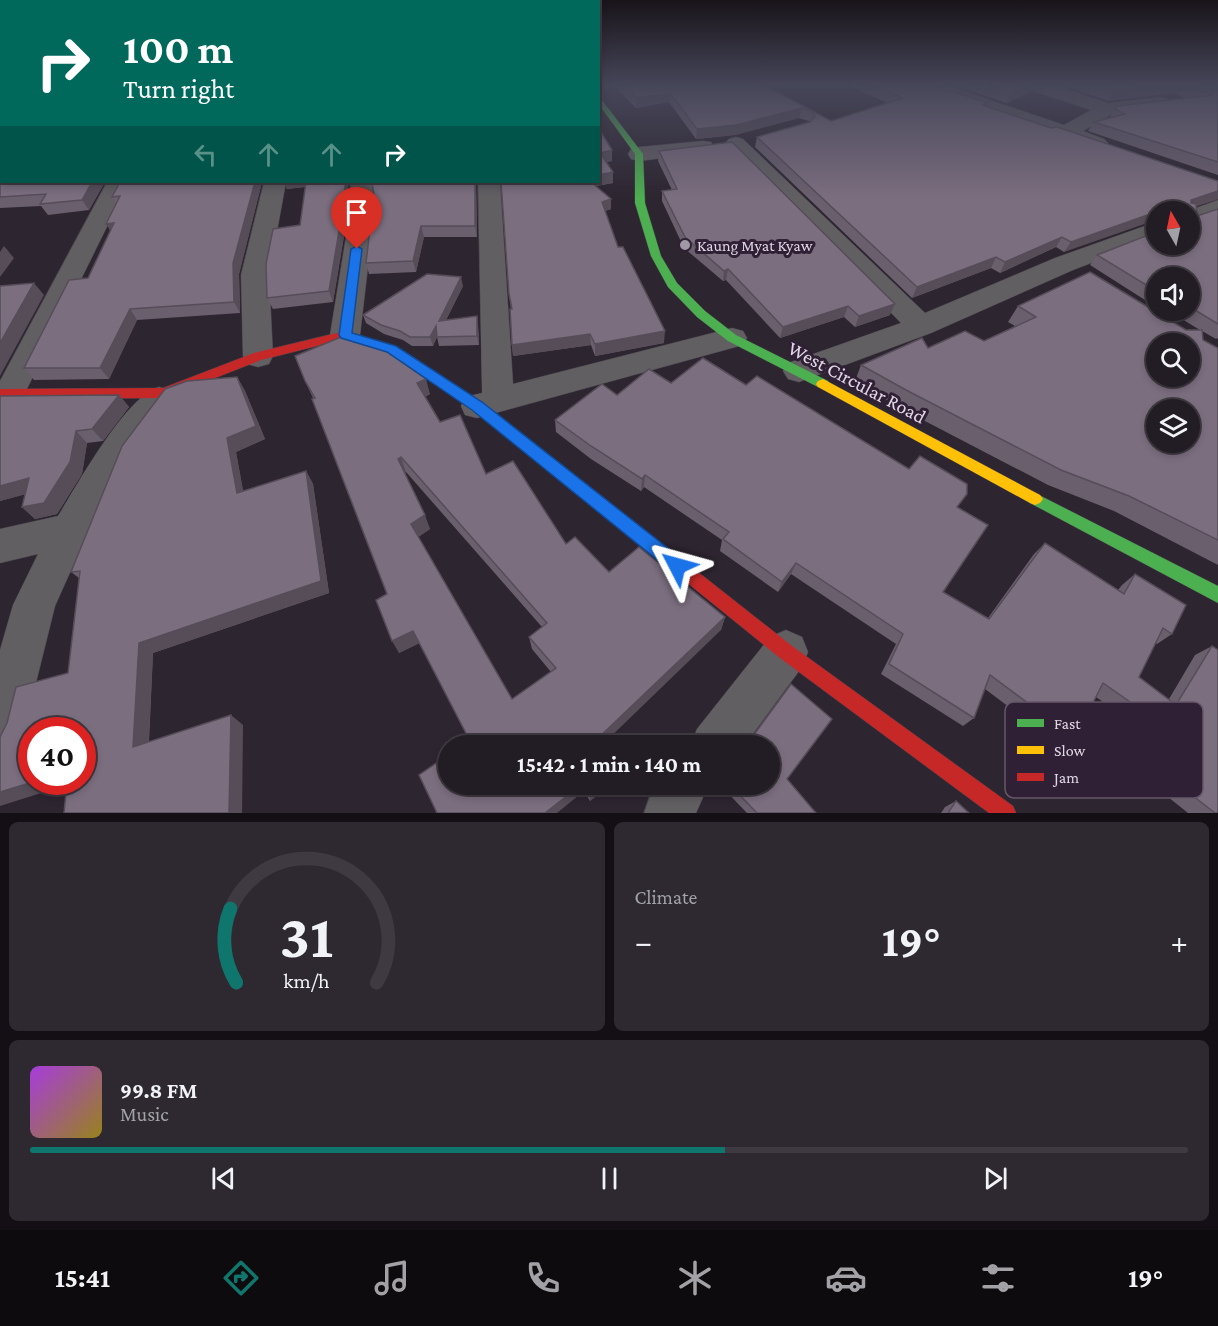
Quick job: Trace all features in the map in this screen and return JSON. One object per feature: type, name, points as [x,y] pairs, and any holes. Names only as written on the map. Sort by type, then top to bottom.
[{"type":"street","points":[[616,123],[639,154],[746,140],[921,326]]},
{"type":"street","points":[[1040,123],[1121,151]]},
{"type":"street","points":[[1067,132],[1083,123]]},
{"type":"street","name":"West Circular Road","points":[[639,154],[640,202],[656,256],[672,285],[700,314],[732,338],[1218,595]]},
{"type":"street","points":[[117,183],[5,394],[164,393],[258,356],[345,335],[391,349],[487,403],[786,652],[1006,813]]},
{"type":"street","points":[[258,356],[255,275],[275,183]]},
{"type":"street","points":[[345,335],[363,206],[361,183]]},
{"type":"street","points":[[487,403],[489,183]]},
{"type":"street","points":[[1200,214],[1218,207]]},
{"type":"street","points":[[799,372],[921,326],[1064,264],[1146,234]]},
{"type":"street","points":[[1064,264],[1095,282]]},
{"type":"street","points":[[487,403],[732,338]]},
{"type":"street","points":[[0,731],[34,605],[70,530],[119,448],[164,393]]},
{"type":"street","points":[[0,546],[70,530]]},
{"type":"street","points":[[722,735],[786,652]]},
{"type":"street","points":[[670,813],[676,795]]},
{"type":"building","points":[[692,123],[744,123],[697,129]]},
{"type":"building","points":[[807,123],[1036,123],[1051,128],[1057,127],[1218,181],[1218,191],[1191,201],[1146,201],[1146,216],[1071,242],[1062,237],[1005,262],[996,257],[917,287],[757,137]]},
{"type":"building","points":[[1097,123],[1218,123],[1218,162]]},
{"type":"building","points":[[600,130],[612,150],[600,153]]},
{"type":"building","points":[[732,142],[895,304],[859,316],[848,306],[783,327],[728,269],[724,271],[685,237],[662,191],[677,189],[659,151]]},
{"type":"building","points":[[600,153],[613,172],[600,175]]},
{"type":"building","points":[[0,183],[91,183],[82,200],[40,204],[46,194],[0,197]]},
{"type":"building","points":[[119,183],[255,183],[233,263],[234,302],[130,309],[100,368],[24,368],[69,280],[88,278],[114,223],[106,224],[120,196],[112,197]]},
{"type":"building","points":[[306,183],[345,183],[329,291],[267,298],[266,264],[273,229],[300,225]]},
{"type":"building","points":[[372,183],[475,183],[475,226],[421,226],[413,261],[366,263],[374,195]]},
{"type":"building","points":[[501,183],[592,183],[611,199],[602,202],[618,247],[623,247],[665,331],[595,344],[590,334],[512,345],[510,309],[512,309]]},
{"type":"building","points":[[1218,209],[1218,324],[1200,313],[1200,267],[1146,267],[1146,285],[1097,255],[1146,236],[1146,255],[1200,255],[1200,215]]},
{"type":"building","points":[[1090,272],[1146,306],[1146,321],[1171,321],[1186,330],[1202,330],[1203,340],[1218,348],[1218,540],[1129,496],[1061,470],[861,365],[922,338],[928,348],[965,331],[984,341],[1036,317],[1018,306]]},
{"type":"building","points":[[427,274],[461,277],[439,321],[477,316],[477,336],[437,337],[436,326],[430,337],[410,337],[363,315]]},
{"type":"building","points":[[34,283],[0,343],[0,286]]},
{"type":"building","points":[[346,335],[374,343],[426,379],[417,383],[440,422],[460,415],[486,474],[513,461],[566,544],[575,537],[609,572],[639,547],[725,617],[601,735],[467,735],[413,631],[392,641],[376,600],[387,594],[312,399],[315,398],[295,356]],"holes":[[[401,457],[547,623],[529,637],[556,668],[512,699],[411,524],[425,515],[398,459]]]},
{"type":"building","points":[[703,358],[746,385],[757,376],[909,469],[920,456],[967,484],[967,494],[957,507],[988,525],[943,592],[989,619],[1045,543],[1124,594],[1135,574],[1186,605],[1172,634],[1163,628],[1139,677],[1172,702],[1130,702],[1103,683],[1093,702],[1026,702],[990,675],[974,718],[889,664],[903,634],[796,563],[782,582],[723,539],[729,532],[645,475],[642,479],[555,420],[602,384],[617,395],[649,369],[671,383]]},
{"type":"building","points":[[237,377],[256,426],[227,438],[237,493],[306,471],[321,581],[139,643],[133,747],[231,715],[229,813],[64,813],[66,795],[96,795],[96,717],[18,717],[18,787],[0,792],[0,737],[7,723],[16,687],[68,673],[80,571],[71,572],[122,446],[165,389],[187,381]]},
{"type":"building","points":[[119,395],[92,429],[76,431],[70,462],[44,503],[22,507],[29,478],[0,486],[0,396]]},
{"type":"building","points":[[1212,646],[1218,650],[1218,813],[1196,798],[1203,798],[1203,702],[1178,702]]},
{"type":"building","points":[[791,684],[832,719],[787,779],[816,813],[757,813],[740,795],[780,795],[780,735],[754,735]]},
{"type":"building","points":[[438,762],[438,795],[568,795],[545,813],[437,813],[419,775]]},
{"type":"building","points":[[956,801],[969,813],[948,813]]},
{"type":"traffic: fast","points":[[617,123],[639,154],[640,203],[656,256],[672,285],[701,314],[732,338],[823,384]]},
{"type":"traffic: fast","points":[[355,338],[391,349],[477,406],[617,517]]},
{"type":"traffic: fast","points":[[1035,499],[1218,595]]},
{"type":"traffic: slow","points":[[823,384],[1035,499]]},
{"type":"traffic: jam","points":[[0,394],[164,393],[258,356],[345,335],[355,338]]},
{"type":"traffic: jam","points":[[617,517],[786,652],[1006,813]]},
{"type":"place","name":"Kaung Myat Kyaw","points":[[685,245]]},
{"type":"route","points":[[357,249],[345,335],[391,349],[477,406],[677,566]]}]
